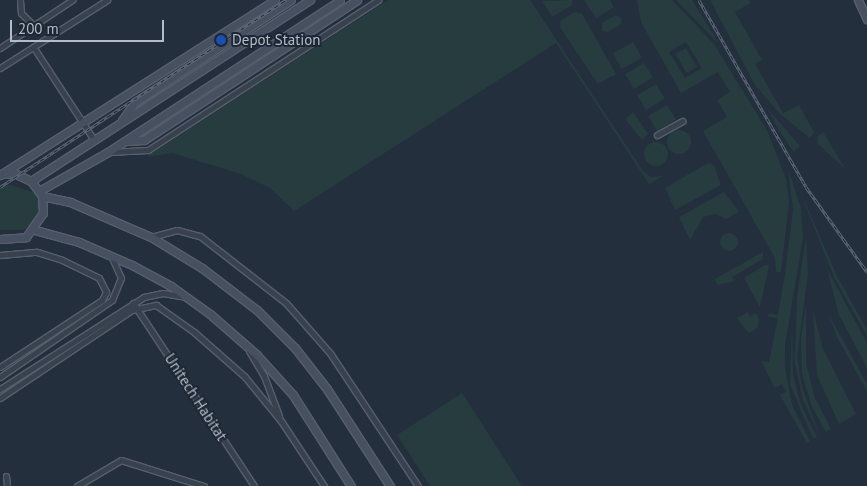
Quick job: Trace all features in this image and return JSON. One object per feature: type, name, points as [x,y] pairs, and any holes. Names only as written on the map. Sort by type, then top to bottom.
[{"type":"street","points":[[20,0],[21,13],[34,26]]},
{"type":"street","points":[[0,48],[72,0]]},
{"type":"street","points":[[0,68],[107,0]]},
{"type":"street","points":[[0,175],[275,0]]},
{"type":"street","points":[[121,122],[135,102],[291,0]]},
{"type":"street","points":[[31,180],[310,0]]},
{"type":"street","points":[[41,194],[340,0]]},
{"type":"street","points":[[124,141],[144,140],[357,0]]},
{"type":"street","points":[[108,152],[148,150],[378,0]]},
{"type":"street","points":[[858,0],[867,19]]},
{"type":"street","points":[[34,48],[94,140]]},
{"type":"street","points":[[657,136],[682,121]]},
{"type":"street","points":[[0,175],[14,174],[31,180],[41,194],[43,213],[35,230],[16,240],[0,239]]},
{"type":"street","points":[[41,194],[70,202],[151,236],[241,298],[295,348],[390,486]]},
{"type":"street","points":[[35,230],[62,236],[110,256],[186,297],[245,344],[293,395],[352,486]]},
{"type":"street","points":[[151,236],[177,230],[200,236],[286,303],[330,353],[418,486]]},
{"type":"street","points":[[0,254],[42,253],[99,278],[105,286],[104,296],[80,318],[0,377]]},
{"type":"street","points":[[0,367],[118,293],[121,278],[110,256]]},
{"type":"street","points":[[0,389],[83,334],[149,295],[186,297]]},
{"type":"street","points":[[149,295],[150,305]]},
{"type":"street","name":"Unitech Habitat","points":[[133,303],[254,486]]},
{"type":"street","points":[[0,398],[137,308],[150,305],[161,307],[234,366],[281,421],[324,486]]},
{"type":"street","points":[[83,334],[108,328]]},
{"type":"street","points":[[245,344],[264,376],[281,421]]},
{"type":"street","points":[[77,486],[121,460],[204,486]]},
{"type":"street","points":[[6,476],[7,486]]},
{"type":"street","points":[[175,486],[178,478]]},
{"type":"green space","points":[[388,0],[530,0],[643,171],[651,177],[663,176],[649,184],[556,43],[294,211],[270,188],[241,174],[172,153],[146,157]]},
{"type":"green space","points":[[572,0],[572,5],[552,17],[542,1]]},
{"type":"green space","points":[[584,0],[610,0],[614,7],[596,18]]},
{"type":"green space","points":[[637,0],[672,0],[714,44],[767,130],[786,179],[789,202],[781,272],[776,272],[775,258],[703,131],[727,117],[717,100],[730,92],[718,72],[681,93],[641,22]],"holes":[[[686,42],[702,68],[685,78],[669,52]]]},
{"type":"green space","points":[[676,0],[692,0],[718,42],[717,42]]},
{"type":"green space","points":[[710,0],[749,0],[751,3],[735,12],[762,60],[755,64],[783,113],[799,105],[814,132],[810,138],[781,115],[755,85]]},
{"type":"green space","points":[[575,12],[582,14],[616,74],[598,84],[560,27],[561,20]]},
{"type":"green space","points":[[616,15],[622,19],[620,25],[607,32],[602,31],[602,23]]},
{"type":"green space","points":[[633,42],[642,58],[622,69],[613,53]]},
{"type":"green space","points":[[686,48],[697,67],[687,73],[676,54]]},
{"type":"green space","points":[[644,63],[653,78],[634,89],[625,74]]},
{"type":"green space","points":[[656,84],[665,99],[646,110],[637,95]]},
{"type":"green space","points":[[667,105],[676,120],[657,131],[648,116]]},
{"type":"green space","points":[[767,108],[800,146],[794,152],[780,132]]},
{"type":"green space","points":[[633,112],[648,134],[642,140],[625,119]]},
{"type":"green space","points":[[679,130],[684,131],[690,137],[690,147],[684,153],[679,154],[674,153],[668,147],[667,142],[668,137],[674,131]]},
{"type":"green space","points":[[823,132],[846,170],[818,144],[817,137]]},
{"type":"green space","points":[[656,142],[661,143],[667,149],[667,159],[661,165],[656,166],[651,165],[645,159],[644,154],[645,149],[651,143]]},
{"type":"green space","points":[[708,163],[714,165],[721,185],[675,210],[665,188]]},
{"type":"green space","points":[[788,169],[801,208],[803,238],[785,345],[785,367],[792,405],[810,441],[807,443],[780,395],[786,392],[782,384],[775,388],[761,361],[769,362],[778,318],[768,317],[769,313],[778,315],[785,274],[793,209]]},
{"type":"green space","points":[[797,184],[837,276],[867,330],[867,336],[834,277]]},
{"type":"green space","points":[[11,185],[35,193],[40,201],[39,218],[24,230],[0,230],[0,186]]},
{"type":"green space","points":[[724,192],[739,212],[726,219],[715,214],[703,217],[690,240],[679,217]]},
{"type":"green space","points":[[725,233],[733,233],[738,238],[736,249],[725,251],[720,246],[720,238]]},
{"type":"green space","points":[[806,237],[808,274],[797,356],[802,387],[820,436],[803,400],[795,364],[797,297]]},
{"type":"green space","points":[[763,252],[763,259],[732,277],[734,281],[718,285],[715,279]]},
{"type":"green space","points":[[765,265],[769,266],[760,307],[744,278]]},
{"type":"green space","points":[[827,269],[867,343],[867,368],[839,315]]},
{"type":"green space","points":[[806,305],[806,364],[815,398],[831,429],[826,432],[812,407],[802,374],[801,339]]},
{"type":"green space","points":[[813,311],[823,349],[856,414],[839,424],[817,375]]},
{"type":"green space","points":[[748,312],[750,316],[756,313],[759,319],[758,327],[749,333],[737,318]]},
{"type":"green space","points":[[829,315],[867,384],[867,391],[837,337]]},
{"type":"green space","points":[[792,325],[793,376],[802,408],[817,437],[813,439],[790,384]]},
{"type":"green space","points":[[462,393],[522,486],[430,486],[397,435]]},
{"type":"railway","points":[[0,187],[286,0]]},
{"type":"railway","points":[[699,0],[806,187],[867,272]]},
{"type":"place","name":"Depot Station","points":[[221,40]]}]
